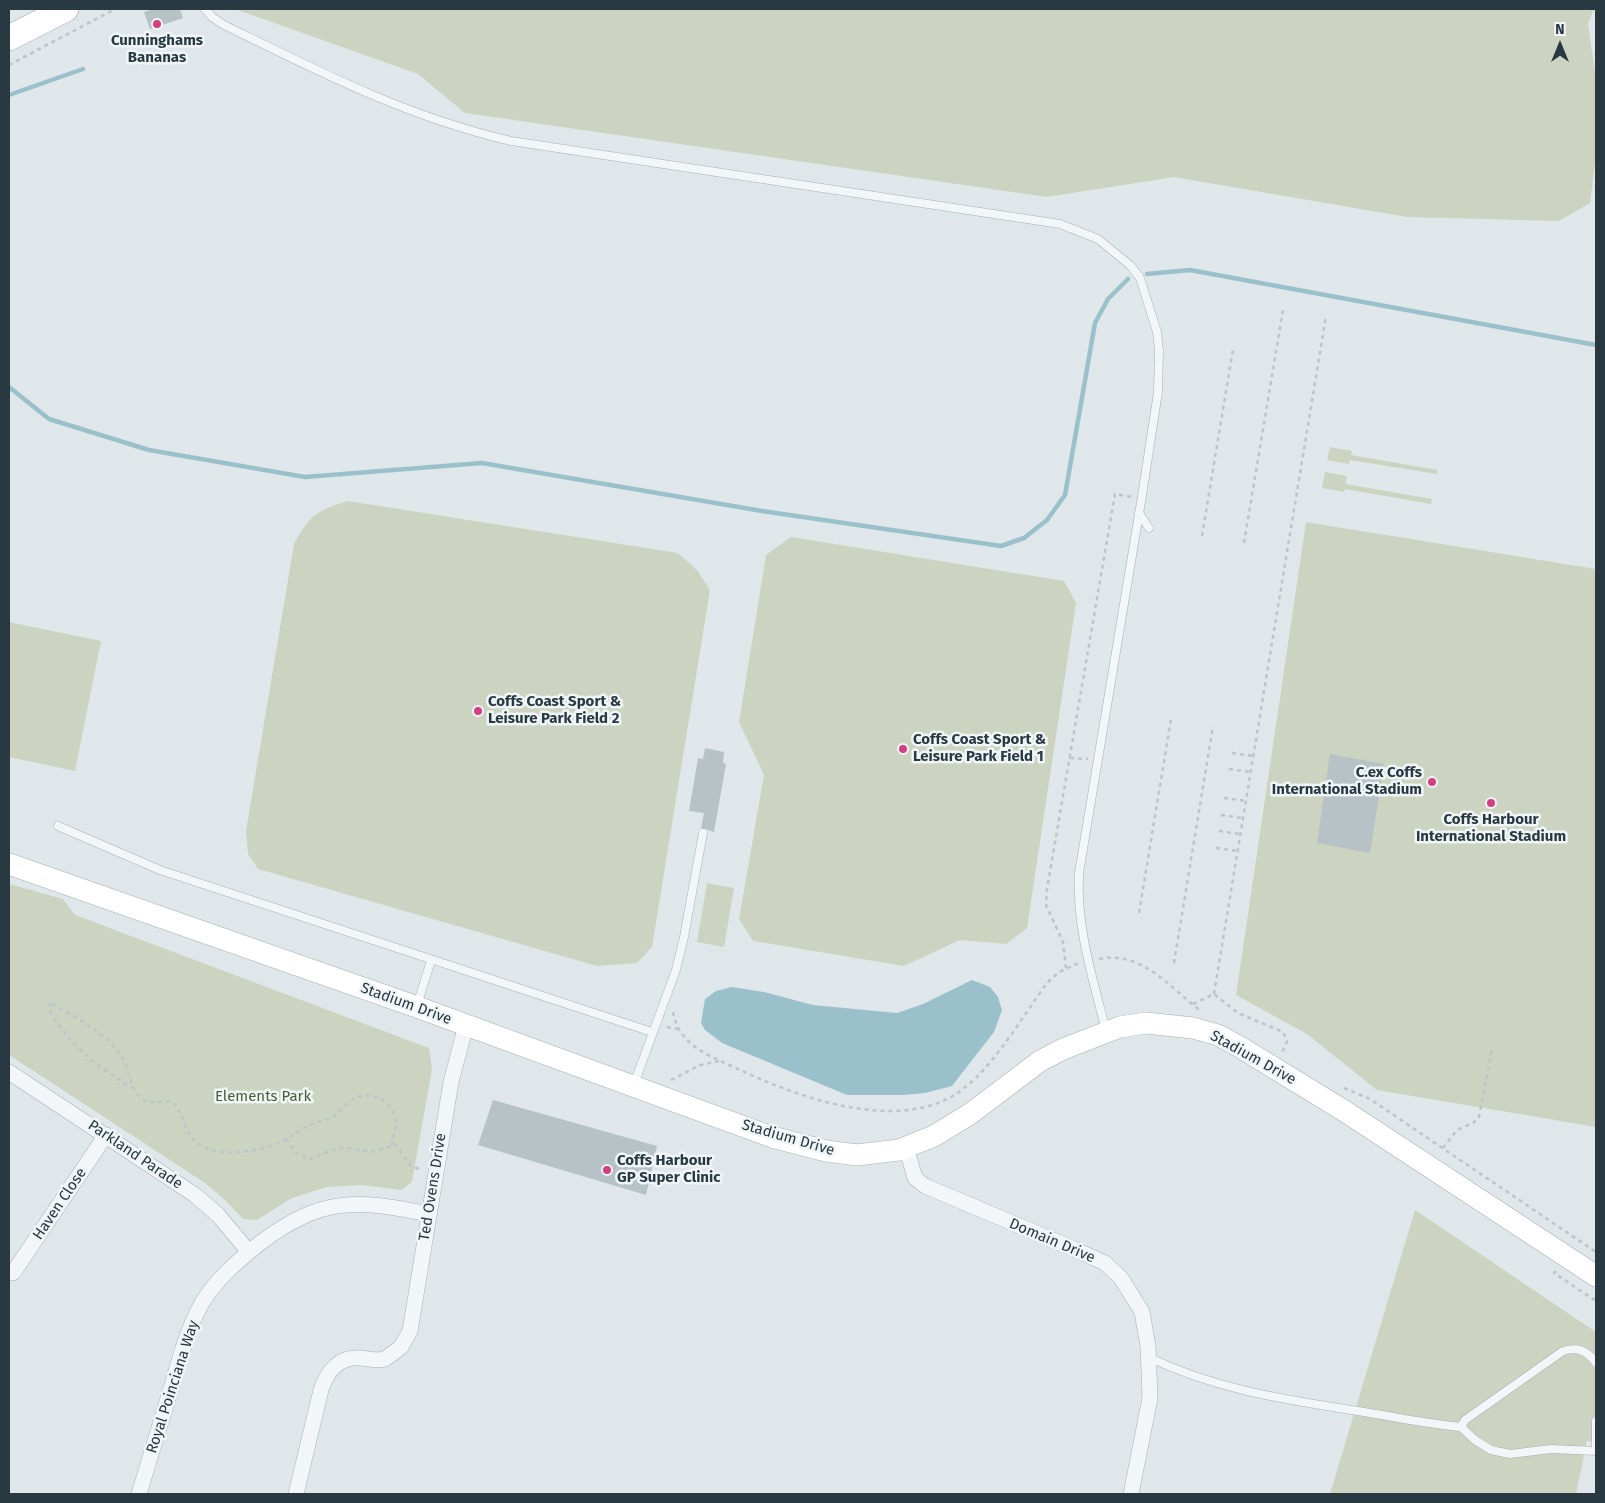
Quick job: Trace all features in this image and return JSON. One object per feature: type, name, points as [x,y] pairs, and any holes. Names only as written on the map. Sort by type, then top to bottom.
[{"type":"highway","points":[[9,38],[66,9]]},
{"type":"main road","name":"Stadium Drive","points":[[9,864],[416,1007],[772,1137],[826,1151],[857,1154],[906,1147],[934,1136],[970,1114],[1040,1061],[1106,1031],[1120,1027],[1153,1023],[1193,1028],[1218,1035],[1346,1112],[1596,1276]]},
{"type":"street","name":"Ted Ovens Drive","points":[[296,1494],[320,1390],[326,1374],[339,1363],[347,1360],[355,1358],[385,1359],[401,1347],[410,1331],[451,1082],[466,1025]]},
{"type":"street","name":"Parkland Parade","points":[[9,1072],[201,1200],[223,1221],[249,1252]]},
{"type":"street","name":"Haven Close","points":[[14,1273],[106,1135]]},
{"type":"street","name":"Domain Drive","points":[[906,1147],[916,1178],[925,1186],[1105,1264],[1121,1278],[1142,1312],[1148,1358],[1150,1398],[1131,1494]]},
{"type":"street","name":"Royal Poinciana Way","points":[[139,1494],[194,1319],[212,1289],[249,1252],[298,1218],[332,1206],[364,1204],[428,1214]]},
{"type":"lane","points":[[205,9],[224,25],[334,80],[417,114],[463,130],[512,141],[1060,224],[1098,239],[1131,266],[1140,278],[1157,332],[1160,373],[1079,881],[1081,928],[1106,1031]]},
{"type":"lane","points":[[1139,513],[1149,528]]},
{"type":"lane","points":[[58,826],[160,870],[431,961],[652,1032]]},
{"type":"lane","points":[[633,1086],[676,970],[703,833]]},
{"type":"lane","points":[[416,1007],[431,961]]},
{"type":"lane","points":[[1460,1427],[1465,1420],[1563,1351],[1574,1348],[1584,1351],[1596,1363]]},
{"type":"lane","points":[[1148,1358],[1184,1375],[1239,1391],[1460,1427],[1474,1440],[1491,1450],[1510,1454],[1550,1449],[1596,1451],[1596,1421]]},
{"type":"path","points":[[9,65],[115,9]]},
{"type":"path","points":[[1244,543],[1283,310]]},
{"type":"path","points":[[1214,994],[1326,316]]},
{"type":"path","points":[[1202,536],[1233,349]]},
{"type":"path","points":[[1066,968],[1064,942],[1048,910],[1046,896],[1115,494],[1134,498]]},
{"type":"path","points":[[1139,914],[1171,719]]},
{"type":"path","points":[[1174,963],[1213,726]]},
{"type":"path","points":[[1232,753],[1253,756]]},
{"type":"path","points":[[1070,758],[1089,759]]},
{"type":"path","points":[[1229,769],[1250,772]]},
{"type":"path","points":[[1224,798],[1246,801]]},
{"type":"path","points":[[1221,815],[1243,818]]},
{"type":"path","points":[[1219,831],[1240,834]]},
{"type":"path","points":[[1216,848],[1237,851]]},
{"type":"path","points":[[672,1011],[675,1023],[683,1037],[694,1047],[803,1097],[830,1104],[877,1110],[926,1106],[950,1098],[978,1076],[1047,983],[1066,968],[1078,964]]},
{"type":"path","points":[[1193,1004],[1214,994]]},
{"type":"path","points":[[1214,994],[1238,1013],[1283,1032],[1287,1041],[1282,1053]]},
{"type":"path","points":[[134,1089],[126,1063],[112,1045],[81,1019],[50,1002],[49,1008],[52,1016],[76,1046],[114,1077],[134,1089],[142,1099],[158,1103],[171,1101],[180,1110],[190,1138],[207,1149],[219,1152],[243,1152],[286,1139],[307,1126],[336,1115],[351,1100],[366,1096],[378,1098],[386,1103],[393,1113],[396,1128],[392,1146]]},
{"type":"path","points":[[1444,1148],[1457,1130],[1473,1123],[1479,1117],[1492,1049]]},
{"type":"path","points":[[661,1096],[668,1083],[674,1078],[700,1066],[722,1061]]},
{"type":"path","points":[[286,1139],[297,1154],[310,1159],[335,1148],[371,1152],[392,1146],[401,1148],[409,1164],[422,1170]]},
{"type":"path","points":[[1577,1238],[1596,1252]]},
{"type":"path","points":[[1554,1273],[1596,1301]]},
{"type":"green space","points":[[235,9],[1594,9],[1588,23],[1596,79],[1596,156],[1590,203],[1559,221],[1407,217],[1174,177],[1047,197],[465,113],[418,74]]},
{"type":"green space","points":[[1330,447],[1352,451],[1351,455],[1437,470],[1437,474],[1350,460],[1349,464],[1327,460]]},
{"type":"green space","points":[[1325,472],[1347,476],[1346,484],[1432,499],[1431,504],[1345,489],[1344,492],[1322,488]]},
{"type":"green space","name":"Coffs Coast Sport & Leisure Park Field 2","points":[[348,501],[678,553],[697,570],[710,590],[652,947],[637,963],[597,966],[258,869],[248,854],[246,831],[294,544],[305,526],[315,515]]},
{"type":"green space","name":"C.ex Coffs International Stadium","points":[[1306,522],[1596,569],[1596,1127],[1377,1090],[1307,1034],[1236,995]]},
{"type":"green space","name":"Coffs Coast Sport & Leisure Park Field 1","points":[[791,537],[1064,581],[1076,603],[1027,928],[1006,944],[960,940],[904,966],[753,941],[739,919],[764,775],[739,722],[766,555]]},
{"type":"green space","points":[[9,622],[101,641],[75,771],[9,757]]},
{"type":"green space","points":[[707,883],[734,888],[724,947],[697,942]]},
{"type":"green space","name":"Elements Park","points":[[9,884],[63,899],[75,915],[429,1048],[432,1069],[412,1182],[401,1190],[361,1185],[327,1187],[292,1198],[257,1220],[243,1219],[205,1183],[9,1055]]},
{"type":"green space","points":[[1415,1210],[1596,1332],[1596,1442],[1587,1441],[1576,1494],[1330,1494]]},
{"type":"water","points":[[972,980],[990,987],[998,997],[1002,1010],[994,1032],[952,1086],[925,1093],[847,1095],[722,1043],[705,1030],[701,1023],[705,999],[716,991],[732,987],[764,992],[813,1005],[897,1013],[923,1004]]},
{"type":"building","name":"Cunninghams Bananas","points":[[154,9],[180,9],[183,18],[150,29],[144,12]]},
{"type":"building","points":[[705,748],[724,752],[723,763],[726,764],[714,832],[701,828],[704,813],[689,811],[698,758],[703,759]]},
{"type":"building","points":[[1330,754],[1384,764],[1370,853],[1317,843]]},
{"type":"building","name":"Coffs Harbour GP Super Clinic","points":[[493,1100],[657,1146],[646,1195],[478,1145]]},
{"type":"waterway","points":[[9,95],[83,69]]},
{"type":"waterway","points":[[1147,274],[1190,270],[1596,345]]},
{"type":"waterway","points":[[9,387],[49,419],[149,450],[305,477],[482,463],[762,511],[1001,546],[1024,538],[1047,520],[1065,495],[1095,323],[1108,299],[1128,279]]},
{"type":"place","name":"Cunninghams Bananas","points":[[157,24]]},
{"type":"place","name":"Coffs Coast Sport & Leisure Park Field 2","points":[[478,711]]},
{"type":"place","name":"Coffs Coast Sport & Leisure Park Field 1","points":[[903,749]]},
{"type":"place","name":"C.ex Coffs International Stadium","points":[[1432,782]]},
{"type":"place","name":"Coffs Harbour International Stadium","points":[[1491,803]]},
{"type":"place","name":"Coffs Harbour GP Super Clinic","points":[[607,1170]]}]
